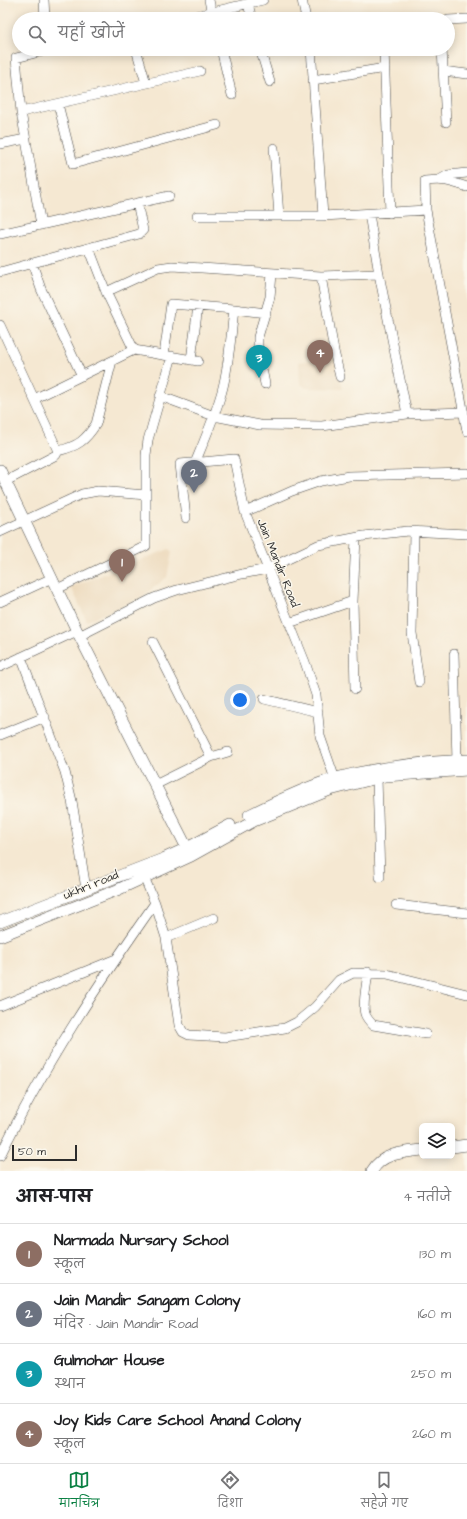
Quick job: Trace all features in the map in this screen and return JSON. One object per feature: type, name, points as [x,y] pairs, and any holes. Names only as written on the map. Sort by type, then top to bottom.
[{"type":"street","points":[[45,0],[45,12]]},
{"type":"street","points":[[209,0],[211,12]]},
{"type":"street","points":[[223,12],[252,2],[264,0]]},
{"type":"street","points":[[302,0],[305,12]]},
{"type":"street","points":[[455,20],[467,19]]},
{"type":"street","points":[[23,56],[16,58],[21,112],[40,224]]},
{"type":"street","points":[[138,56],[146,83]]},
{"type":"street","points":[[222,56],[232,95]]},
{"type":"street","points":[[262,56],[270,82]]},
{"type":"street","points":[[311,56],[323,216]]},
{"type":"street","points":[[384,56],[390,213]]},
{"type":"street","points":[[443,56],[446,122]]},
{"type":"street","points":[[313,80],[385,68]]},
{"type":"street","points":[[21,112],[200,71]]},
{"type":"street","points":[[444,71],[467,74]]},
{"type":"street","points":[[58,104],[73,164],[217,125]]},
{"type":"street","points":[[0,144],[26,139]]},
{"type":"street","points":[[274,148],[279,216]]},
{"type":"street","points":[[442,179],[448,175],[467,173]]},
{"type":"street","points":[[467,187],[449,180],[442,179],[425,181],[426,210],[467,431]]},
{"type":"street","points":[[0,234],[169,196]]},
{"type":"street","points":[[0,272],[139,234],[143,230],[137,203]]},
{"type":"street","points":[[197,216],[323,216],[426,210]]},
{"type":"street","points":[[369,214],[378,274],[407,414]]},
{"type":"street","points":[[89,248],[106,292],[134,350]]},
{"type":"street","points":[[32,263],[41,289],[82,376]]},
{"type":"street","points":[[106,292],[158,268],[172,266],[272,274],[321,276],[378,274]]},
{"type":"street","points":[[264,384],[258,349],[258,337],[270,297],[272,274]]},
{"type":"street","points":[[321,276],[340,377]]},
{"type":"street","points":[[57,590],[146,546],[146,456],[148,440],[160,396],[168,356],[171,304],[266,313]]},
{"type":"street","points":[[34,399],[134,350],[194,360],[198,306]]},
{"type":"street","points":[[195,463],[214,416],[225,376],[234,309]]},
{"type":"street","points":[[0,325],[58,451]]},
{"type":"street","points":[[58,451],[72,448],[82,442],[96,424],[112,361]]},
{"type":"street","points":[[160,396],[214,416],[260,425],[322,426],[407,414],[464,412]]},
{"type":"street","points":[[6,481],[56,456],[58,451]]},
{"type":"street","name":"Jain Mandir Road","points":[[186,518],[180,464],[234,459],[245,512],[316,695],[320,736],[335,779]]},
{"type":"street","points":[[0,470],[78,633],[189,852]]},
{"type":"street","points":[[245,512],[292,491],[321,481],[342,477],[467,473]]},
{"type":"street","points":[[0,532],[82,494],[98,491],[146,495]]},
{"type":"street","points":[[414,532],[412,633],[419,682]]},
{"type":"street","points":[[0,667],[160,596],[199,584],[267,569],[318,545],[356,538],[414,532],[467,534]]},
{"type":"street","points":[[355,689],[353,602],[356,538]]},
{"type":"street","points":[[0,602],[52,578]]},
{"type":"street","points":[[289,623],[353,602]]},
{"type":"street","points":[[153,642],[211,757]]},
{"type":"street","points":[[189,852],[237,821],[281,799],[335,779],[374,770],[462,761],[454,654]]},
{"type":"street","points":[[21,657],[45,716],[65,772],[72,801],[86,889]]},
{"type":"street","points":[[264,700],[318,712]]},
{"type":"street","points":[[0,735],[45,716]]},
{"type":"street","points":[[155,785],[211,757],[228,752]]},
{"type":"street","points":[[0,922],[189,852],[283,808],[330,790],[377,778],[467,770]]},
{"type":"street","points":[[377,778],[380,877]]},
{"type":"street","name":"ukhri road","points":[[0,936],[144,877],[189,852]]},
{"type":"street","points":[[144,877],[155,903],[166,938],[179,1026],[183,1032],[189,1035],[225,1037],[284,1028],[297,1022],[315,1006],[338,980],[353,973],[368,972],[387,974],[467,994]]},
{"type":"street","points":[[0,1156],[20,1113],[43,1074],[116,959],[155,903]]},
{"type":"street","points":[[396,905],[467,913]]},
{"type":"street","points":[[166,938],[214,918]]},
{"type":"street","points":[[0,1006],[116,959]]},
{"type":"street","points":[[368,972],[364,1007],[365,1015],[368,1020],[373,1025],[426,1034]]},
{"type":"street","points":[[455,1147],[467,1145]]},
{"type":"street","points":[[372,1171],[374,1167],[385,1158],[398,1153],[419,1150]]},
{"type":"shaded area","points":[[337,356],[343,389],[306,388],[300,383],[299,362]]},
{"type":"shaded area","points":[[169,549],[172,552],[167,577],[142,597],[87,621],[71,587]]},
{"type":"place","name":"Joy Kids Care School Anand Colony","points":[[320,373]]},
{"type":"place","name":"Gulmohar House","points":[[259,378]]},
{"type":"place","name":"Jain Mandir Sangam Colony","points":[[194,493]]},
{"type":"place","name":"Narmada Nursary School","points":[[122,582]]}]
